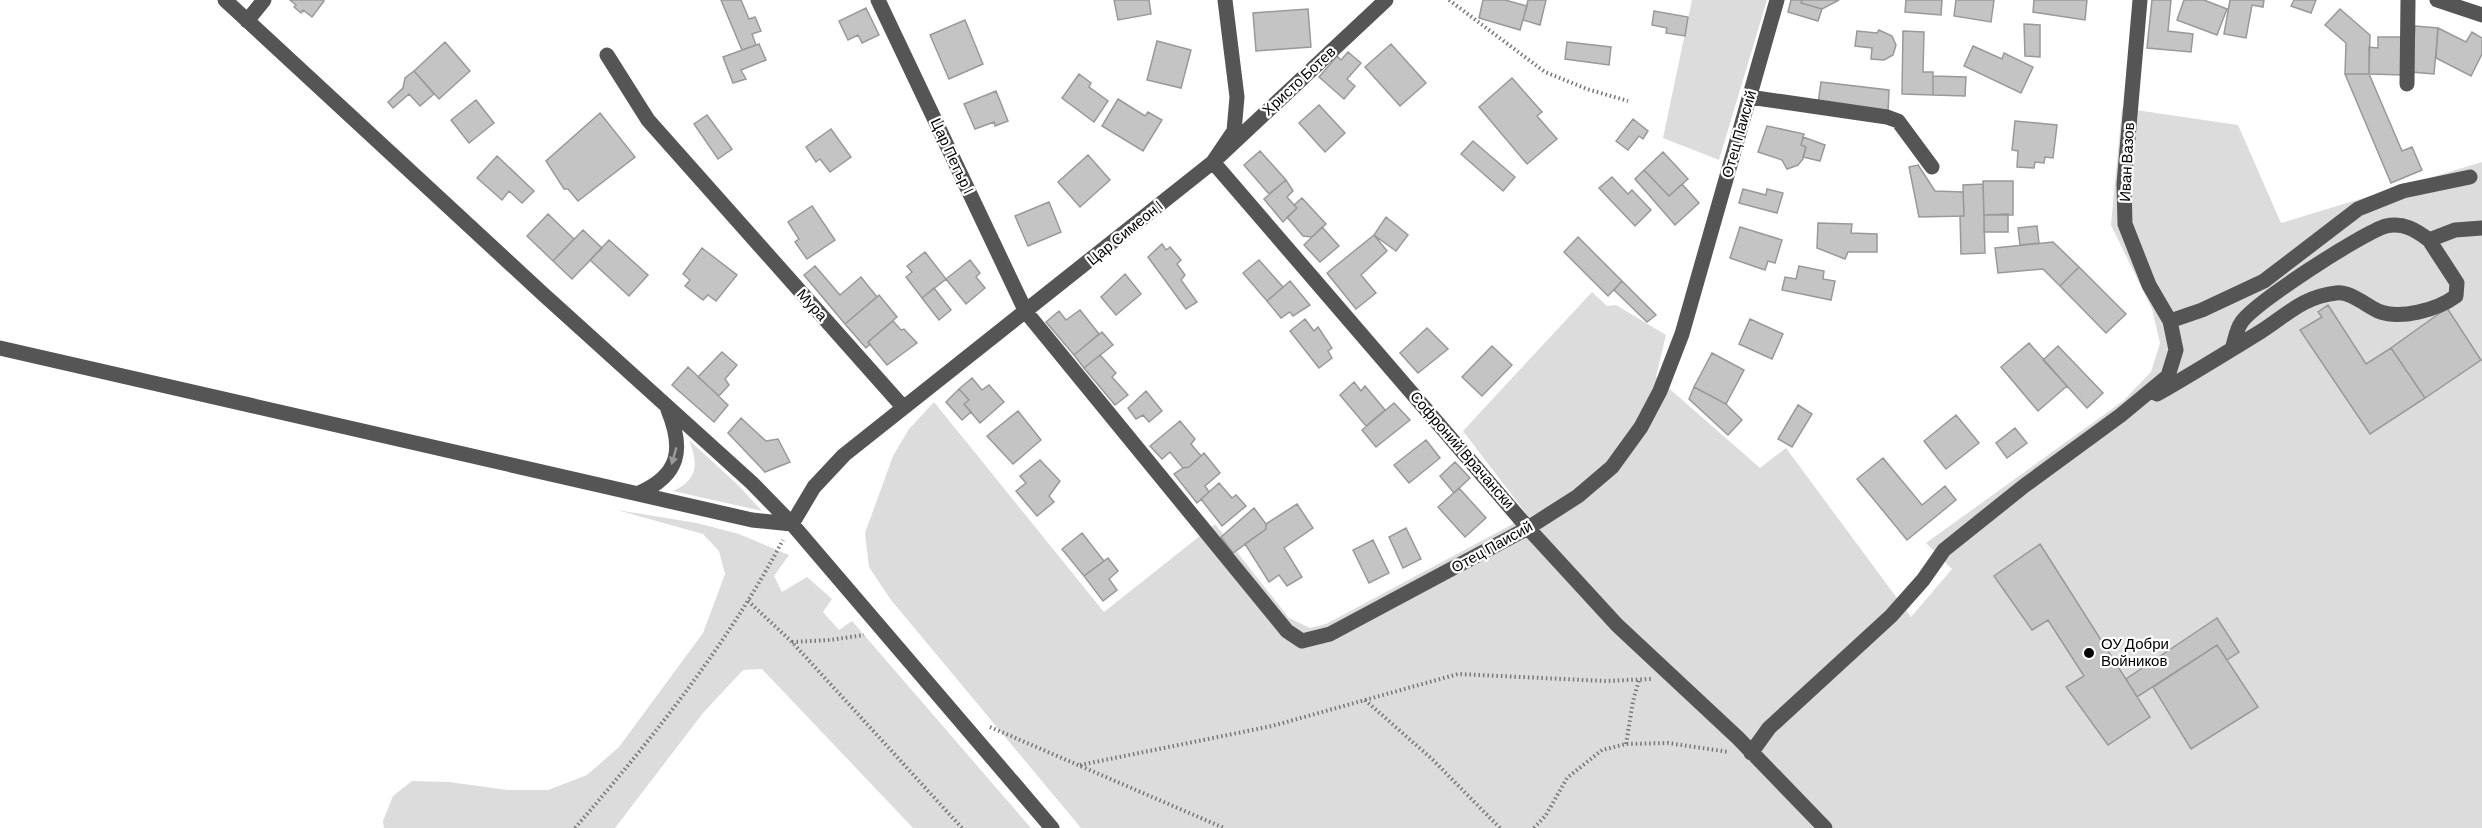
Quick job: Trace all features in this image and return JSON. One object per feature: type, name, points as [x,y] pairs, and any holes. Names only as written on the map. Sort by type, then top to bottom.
[{"type":"street","points":[[225,0],[543,294],[752,483],[792,524],[1052,828]]},
{"type":"street","points":[[248,21],[264,0]]},
{"type":"street","name":"Цар Петър I","points":[[878,0],[1026,312]]},
{"type":"street","name":"Цар Симеон I","points":[[792,524],[814,487],[844,455],[1213,162],[1234,131],[1237,97],[1225,0]]},
{"type":"street","name":"Христо Ботев","points":[[1213,162],[1386,0]]},
{"type":"street","name":"Отец Паисий","points":[[1026,312],[1287,632],[1302,641],[1330,634],[1528,528],[1578,496],[1612,467],[1641,427],[1660,391],[1682,334],[1777,0]]},
{"type":"street","name":"Иван Вазов","points":[[2121,415],[2168,376],[2176,350],[2170,321],[2149,285],[2125,224],[2124,184],[2140,0]]},
{"type":"street","points":[[2407,84],[2408,0]]},
{"type":"street","points":[[2437,0],[2482,15]]},
{"type":"street","name":"Мура","points":[[607,55],[648,120],[903,407]]},
{"type":"street","points":[[1749,97],[1887,117],[1898,122],[1932,167]]},
{"type":"street","name":"Софроний Врачански","points":[[1213,162],[1528,528],[1617,625],[1751,753],[1825,828]]},
{"type":"street","points":[[2170,321],[2202,310],[2264,281],[2358,209],[2403,191],[2470,177]]},
{"type":"street","points":[[1751,753],[1769,728],[1891,616],[1923,580],[1944,550],[2024,486],[2121,415],[2232,349],[2307,300],[2340,292],[2379,311],[2398,315],[2445,304],[2456,296],[2457,283],[2428,240],[2411,227],[2388,226],[2364,236],[2261,303],[2240,324],[2232,349]]},
{"type":"street","points":[[2428,240],[2455,230],[2482,228]]},
{"type":"street","points":[[2298,278],[2307,300]]},
{"type":"street","points":[[2251,287],[2261,303]]},
{"type":"street","points":[[0,348],[752,520],[792,524]]},
{"type":"street","points":[[639,493],[657,484],[669,472],[675,458],[678,442],[675,426],[666,404]]},
{"type":"path","points":[[1449,0],[1545,72],[1587,89],[1628,101]]},
{"type":"path","points":[[575,828],[626,769],[699,674],[748,601],[792,524]]},
{"type":"path","points":[[748,601],[792,642],[962,828]]},
{"type":"path","points":[[792,642],[830,640],[882,631]]},
{"type":"path","points":[[1080,765],[1272,726],[1458,674],[1605,681],[1673,678]]},
{"type":"path","points":[[1626,744],[1639,680]]},
{"type":"path","points":[[1365,700],[1432,759],[1500,828]]},
{"type":"path","points":[[983,724],[1224,828]]},
{"type":"path","points":[[1534,828],[1546,816],[1567,778],[1602,750],[1626,744],[1668,743],[1706,750],[1751,753]]},
{"type":"shaded area","points":[[1692,0],[1767,0],[1719,160],[1663,138]]},
{"type":"shaded area","points":[[2122,108],[2238,125],[2281,223],[2482,162],[2482,828],[1081,828],[891,600],[869,567],[865,533],[893,456],[909,429],[934,402],[1104,612],[1215,524],[1289,618],[1310,628],[1326,624],[1528,516],[1463,431],[1592,292],[1607,306],[1616,305],[1666,335],[1656,377],[1760,468],[1786,448],[1911,617],[1952,569],[1926,543],[2123,401],[2151,372],[2160,343],[2152,309],[2111,225]]},
{"type":"shaded area","points":[[689,440],[738,485],[762,511],[673,491],[688,481],[694,470],[694,456]]},
{"type":"shaded area","points":[[617,510],[697,523],[739,534],[789,555],[774,576],[782,592],[807,577],[832,599],[823,612],[839,630],[852,621],[1031,828],[913,828],[762,669],[743,670],[703,713],[615,828],[384,828],[383,821],[393,796],[412,781],[449,782],[508,790],[548,790],[587,775],[619,747],[703,633],[725,574],[719,551],[703,534]]},
{"type":"building","points":[[290,0],[324,1],[312,17],[303,10],[301,13]]},
{"type":"building","points":[[721,0],[741,0],[749,19],[755,17],[761,31],[752,34],[756,45],[742,50]]},
{"type":"building","points":[[1114,0],[1149,0],[1151,14],[1118,20]]},
{"type":"building","points":[[1483,0],[1505,0],[1527,6],[1520,30],[1479,18]]},
{"type":"building","points":[[1528,0],[1546,0],[1540,25],[1523,20]]},
{"type":"building","points":[[1791,0],[1802,0],[1801,3],[1822,9],[1818,21],[1788,12]]},
{"type":"building","points":[[1802,0],[1839,0],[1822,9],[1801,3]]},
{"type":"building","points":[[1906,0],[1942,0],[1941,15],[1905,12]]},
{"type":"building","points":[[1956,0],[1994,0],[1991,22],[1954,16]]},
{"type":"building","points":[[2034,0],[2087,0],[2085,20],[2033,12]]},
{"type":"building","points":[[2152,0],[2171,0],[2168,31],[2193,34],[2191,52],[2147,48]]},
{"type":"building","points":[[2184,0],[2204,0],[2227,9],[2217,35],[2177,20]]},
{"type":"building","points":[[2230,0],[2264,0],[2263,7],[2252,5],[2246,38],[2224,34]]},
{"type":"building","points":[[2294,0],[2316,0],[2311,13],[2291,6]]},
{"type":"building","points":[[866,8],[879,35],[862,43],[858,35],[848,40],[839,21]]},
{"type":"building","points":[[1308,9],[1311,47],[1256,51],[1253,13]]},
{"type":"building","points":[[2340,9],[2370,35],[2369,74],[2345,74],[2346,43],[2325,25]]},
{"type":"building","points":[[1654,11],[1688,17],[1685,36],[1666,33],[1667,28],[1652,25]]},
{"type":"building","points":[[965,20],[983,64],[949,79],[930,35]]},
{"type":"building","points":[[2024,24],[2040,25],[2040,57],[2025,56]]},
{"type":"building","points":[[2415,26],[2438,28],[2434,74],[2411,72]]},
{"type":"building","points":[[2438,28],[2466,42],[2472,32],[2482,38],[2482,54],[2471,76],[2436,58]]},
{"type":"building","points":[[1879,30],[1892,36],[1896,45],[1893,55],[1884,60],[1871,59],[1872,48],[1855,46],[1857,31],[1877,33]]},
{"type":"building","points":[[1903,31],[1924,32],[1923,72],[1933,72],[1933,95],[1902,94]]},
{"type":"building","points":[[2378,37],[2404,37],[2404,75],[2369,74],[2369,47],[2378,48]]},
{"type":"building","points":[[1157,41],[1191,50],[1181,88],[1147,80]]},
{"type":"building","points":[[445,42],[470,71],[439,99],[414,71]]},
{"type":"building","points":[[1567,42],[1611,47],[1609,65],[1565,59]]},
{"type":"building","points":[[759,44],[766,60],[741,70],[746,79],[733,83],[723,57]]},
{"type":"building","points":[[1391,44],[1426,83],[1400,106],[1365,67]]},
{"type":"building","points":[[1973,46],[2002,59],[2004,53],[2033,67],[2021,93],[1964,66]]},
{"type":"building","points":[[1348,52],[1361,63],[1347,79],[1355,86],[1344,99],[1319,77],[1337,56],[1341,60]]},
{"type":"building","points":[[414,71],[434,94],[420,106],[409,94],[393,108],[388,102],[403,88],[405,78]]},
{"type":"building","points":[[1079,74],[1091,83],[1089,87],[1108,101],[1094,122],[1062,98]]},
{"type":"building","points":[[2345,74],[2369,74],[2402,151],[2412,147],[2422,170],[2391,183]]},
{"type":"building","points":[[1933,76],[1966,77],[1965,96],[1933,95]]},
{"type":"building","points":[[1512,78],[1542,112],[1537,116],[1557,139],[1527,164],[1479,107]]},
{"type":"building","points":[[1821,82],[1889,90],[1888,112],[1818,103]]},
{"type":"building","points":[[996,91],[1008,121],[995,126],[994,122],[975,129],[964,104]]},
{"type":"building","points":[[1118,99],[1145,116],[1148,112],[1162,120],[1143,151],[1102,126]]},
{"type":"building","points":[[476,100],[494,123],[469,143],[451,120]]},
{"type":"building","points":[[1319,105],[1345,133],[1325,152],[1299,123]]},
{"type":"building","points":[[600,113],[635,157],[578,201],[568,189],[564,189],[546,161]]},
{"type":"building","points":[[707,115],[732,149],[718,159],[694,124]]},
{"type":"building","points":[[1633,119],[1648,131],[1643,139],[1639,136],[1628,150],[1616,141]]},
{"type":"building","points":[[2015,121],[2057,125],[2053,158],[2045,157],[2044,163],[2035,162],[2034,168],[2017,167],[2018,151],[2012,150]]},
{"type":"building","points":[[1767,126],[1804,134],[1801,145],[1806,147],[1803,159],[1798,165],[1787,169],[1782,160],[1758,152]]},
{"type":"building","points":[[831,129],[851,157],[830,172],[820,159],[816,162],[806,147]]},
{"type":"building","points":[[1803,137],[1825,145],[1820,161],[1803,157],[1806,147],[1801,145]]},
{"type":"building","points":[[1473,141],[1515,177],[1503,191],[1461,154]]},
{"type":"building","points":[[1260,151],[1286,180],[1269,194],[1244,165]]},
{"type":"building","points":[[1663,152],[1688,179],[1669,196],[1644,170]]},
{"type":"building","points":[[1088,155],[1110,180],[1080,207],[1058,182]]},
{"type":"building","points":[[497,156],[534,191],[522,203],[509,191],[502,200],[477,178]]},
{"type":"building","points":[[1918,165],[1935,191],[1963,192],[1964,216],[1919,217],[1909,167]]},
{"type":"building","points":[[1644,170],[1669,196],[1682,184],[1699,203],[1675,225],[1635,179]]},
{"type":"building","points":[[1612,177],[1628,194],[1632,190],[1651,210],[1635,226],[1599,188]]},
{"type":"building","points":[[1286,180],[1293,191],[1287,197],[1297,208],[1283,222],[1264,199]]},
{"type":"building","points":[[1983,181],[2013,181],[2013,215],[1984,215]]},
{"type":"building","points":[[1983,184],[1985,253],[1961,254],[1960,216],[1964,216],[1963,185]]},
{"type":"building","points":[[1743,189],[1766,195],[1767,189],[1783,193],[1777,213],[1739,203]]},
{"type":"building","points":[[1302,198],[1326,224],[1312,237],[1303,236],[1287,217],[1297,208],[1294,205]]},
{"type":"building","points":[[1049,202],[1061,232],[1028,246],[1015,216]]},
{"type":"building","points":[[812,206],[835,240],[807,259],[795,242],[799,239],[788,222]]},
{"type":"building","points":[[548,214],[574,239],[553,261],[527,236]]},
{"type":"building","points":[[2008,214],[2008,232],[1984,232],[1984,215]]},
{"type":"building","points":[[1386,217],[1408,235],[1396,251],[1374,235]]},
{"type":"building","points":[[1818,223],[1852,224],[1851,233],[1877,234],[1877,252],[1848,252],[1845,259],[1817,248]]},
{"type":"building","points":[[2037,226],[2039,243],[2020,245],[2018,228]]},
{"type":"building","points":[[1322,227],[1339,246],[1320,262],[1304,245]]},
{"type":"building","points":[[1740,227],[1782,240],[1775,263],[1768,261],[1765,270],[1730,258]]},
{"type":"building","points":[[583,230],[602,248],[572,279],[553,261]]},
{"type":"building","points":[[1374,235],[1387,251],[1361,275],[1376,293],[1356,309],[1327,273]]},
{"type":"building","points":[[1578,237],[1622,281],[1608,296],[1564,252]]},
{"type":"building","points":[[609,240],[648,275],[629,296],[590,260]]},
{"type":"building","points":[[2053,242],[2079,267],[2060,286],[2043,269],[1998,273],[1995,248]]},
{"type":"building","points":[[1162,244],[1166,250],[1170,247],[1181,260],[1177,264],[1185,275],[1181,280],[1197,302],[1186,309],[1148,257]]},
{"type":"building","points":[[702,248],[737,275],[716,301],[708,295],[703,300],[685,286],[690,280],[683,274]]},
{"type":"building","points":[[925,252],[946,279],[922,298],[906,277],[912,272],[907,266]]},
{"type":"building","points":[[970,260],[980,273],[976,277],[985,288],[966,304],[946,279]]},
{"type":"building","points":[[1259,260],[1283,287],[1267,301],[1243,273]]},
{"type":"building","points":[[815,266],[840,295],[861,277],[877,297],[845,324],[804,275]]},
{"type":"building","points":[[1799,266],[1824,271],[1823,279],[1835,281],[1831,300],[1782,290],[1785,277],[1796,279]]},
{"type":"building","points":[[2079,267],[2126,314],[2106,333],[2060,286]]},
{"type":"building","points":[[1125,274],[1141,294],[1116,315],[1101,297]]},
{"type":"building","points":[[1290,281],[1310,305],[1293,316],[1290,312],[1281,318],[1267,301]]},
{"type":"building","points":[[1622,281],[1656,315],[1647,322],[1614,290]]},
{"type":"building","points":[[934,288],[951,310],[939,320],[922,298]]},
{"type":"building","points":[[879,295],[897,317],[868,342],[870,344],[866,348],[845,324]]},
{"type":"building","points":[[2328,305],[2366,364],[2391,348],[2425,398],[2370,434],[2300,330],[2322,317],[2318,312]]},
{"type":"building","points":[[2447,308],[2481,360],[2425,398],[2391,348]]},
{"type":"building","points":[[1080,310],[1099,334],[1074,355],[1046,322],[1059,311],[1066,320]]},
{"type":"building","points":[[1305,319],[1314,331],[1318,327],[1332,348],[1328,351],[1332,358],[1319,368],[1290,331]]},
{"type":"building","points":[[1750,319],[1783,334],[1772,359],[1739,344]]},
{"type":"building","points":[[893,321],[917,343],[887,365],[868,342]]},
{"type":"building","points":[[1427,328],[1448,349],[1418,373],[1400,353]]},
{"type":"building","points":[[1102,332],[1113,345],[1084,368],[1074,355]]},
{"type":"building","points":[[2029,343],[2067,386],[2038,411],[2001,367]]},
{"type":"building","points":[[1492,346],[1512,365],[1482,396],[1462,377]]},
{"type":"building","points":[[2058,346],[2103,393],[2087,408],[2043,360]]},
{"type":"building","points":[[722,352],[737,365],[725,379],[729,385],[719,396],[698,377]]},
{"type":"building","points":[[1712,353],[1744,370],[1726,404],[1694,387]]},
{"type":"building","points":[[1100,355],[1116,373],[1112,377],[1128,395],[1115,405],[1084,368]]},
{"type":"building","points":[[688,367],[728,405],[714,422],[672,385]]},
{"type":"building","points":[[972,378],[982,390],[989,385],[1004,402],[980,423],[964,404],[969,400],[959,389]]},
{"type":"building","points":[[1354,382],[1361,391],[1365,386],[1385,410],[1366,426],[1340,395]]},
{"type":"building","points":[[1694,387],[1726,404],[1742,420],[1728,435],[1689,399]]},
{"type":"building","points":[[959,389],[969,400],[964,404],[971,412],[962,420],[946,402]]},
{"type":"building","points":[[1146,391],[1162,411],[1149,422],[1143,415],[1136,419],[1128,408]]},
{"type":"building","points":[[1394,403],[1410,420],[1376,447],[1362,430]]},
{"type":"building","points":[[1798,405],[1812,414],[1792,447],[1778,439]]},
{"type":"building","points":[[1018,411],[1041,440],[1013,464],[987,436]]},
{"type":"building","points":[[1956,415],[1979,443],[1946,469],[1924,441]]},
{"type":"building","points":[[741,418],[766,441],[778,439],[790,462],[765,472],[728,433]]},
{"type":"building","points":[[1180,421],[1195,439],[1191,444],[1201,456],[1189,467],[1183,468],[1170,452],[1162,459],[1150,446]]},
{"type":"building","points":[[2015,428],[2027,443],[2007,458],[1996,443]]},
{"type":"building","points":[[1426,440],[1440,458],[1409,483],[1394,465]]},
{"type":"building","points":[[1204,453],[1220,473],[1205,486],[1209,492],[1197,503],[1174,474],[1189,467]]},
{"type":"building","points":[[1883,458],[1922,505],[1945,486],[1956,500],[1907,540],[1857,479]]},
{"type":"building","points":[[1040,460],[1060,481],[1049,496],[1054,502],[1037,516],[1016,491],[1026,483],[1020,476]]},
{"type":"building","points":[[1455,462],[1470,478],[1454,493],[1440,476]]},
{"type":"building","points":[[1219,483],[1232,498],[1236,495],[1246,506],[1222,526],[1201,499]]},
{"type":"building","points":[[1459,488],[1486,518],[1465,537],[1438,507]]},
{"type":"building","points":[[1297,504],[1313,528],[1284,548],[1302,577],[1287,586],[1279,575],[1269,582],[1245,544],[1266,529],[1266,524]]},
{"type":"building","points":[[1254,508],[1266,524],[1266,529],[1233,553],[1221,537]]},
{"type":"building","points":[[1406,528],[1421,559],[1403,568],[1389,537]]},
{"type":"building","points":[[1082,533],[1104,561],[1084,576],[1062,549]]},
{"type":"building","points":[[1373,540],[1389,573],[1369,583],[1353,550]]},
{"type":"building","name":"ОУ Добри Войников","points":[[2040,544],[2150,717],[2108,745],[2066,687],[2084,676],[2048,620],[2032,630],[1994,576]]},
{"type":"building","points":[[1108,558],[1118,571],[1109,579],[1117,590],[1103,601],[1084,576]]},
{"type":"building","points":[[2217,618],[2239,652],[2227,660],[2217,645],[2137,697],[2126,679]]},
{"type":"building","name":"ОУ Добри Войников","points":[[2217,645],[2258,707],[2191,749],[2153,687]]},
{"type":"place","name":"ОУ Добри Войников","points":[[2089,653]]}]
